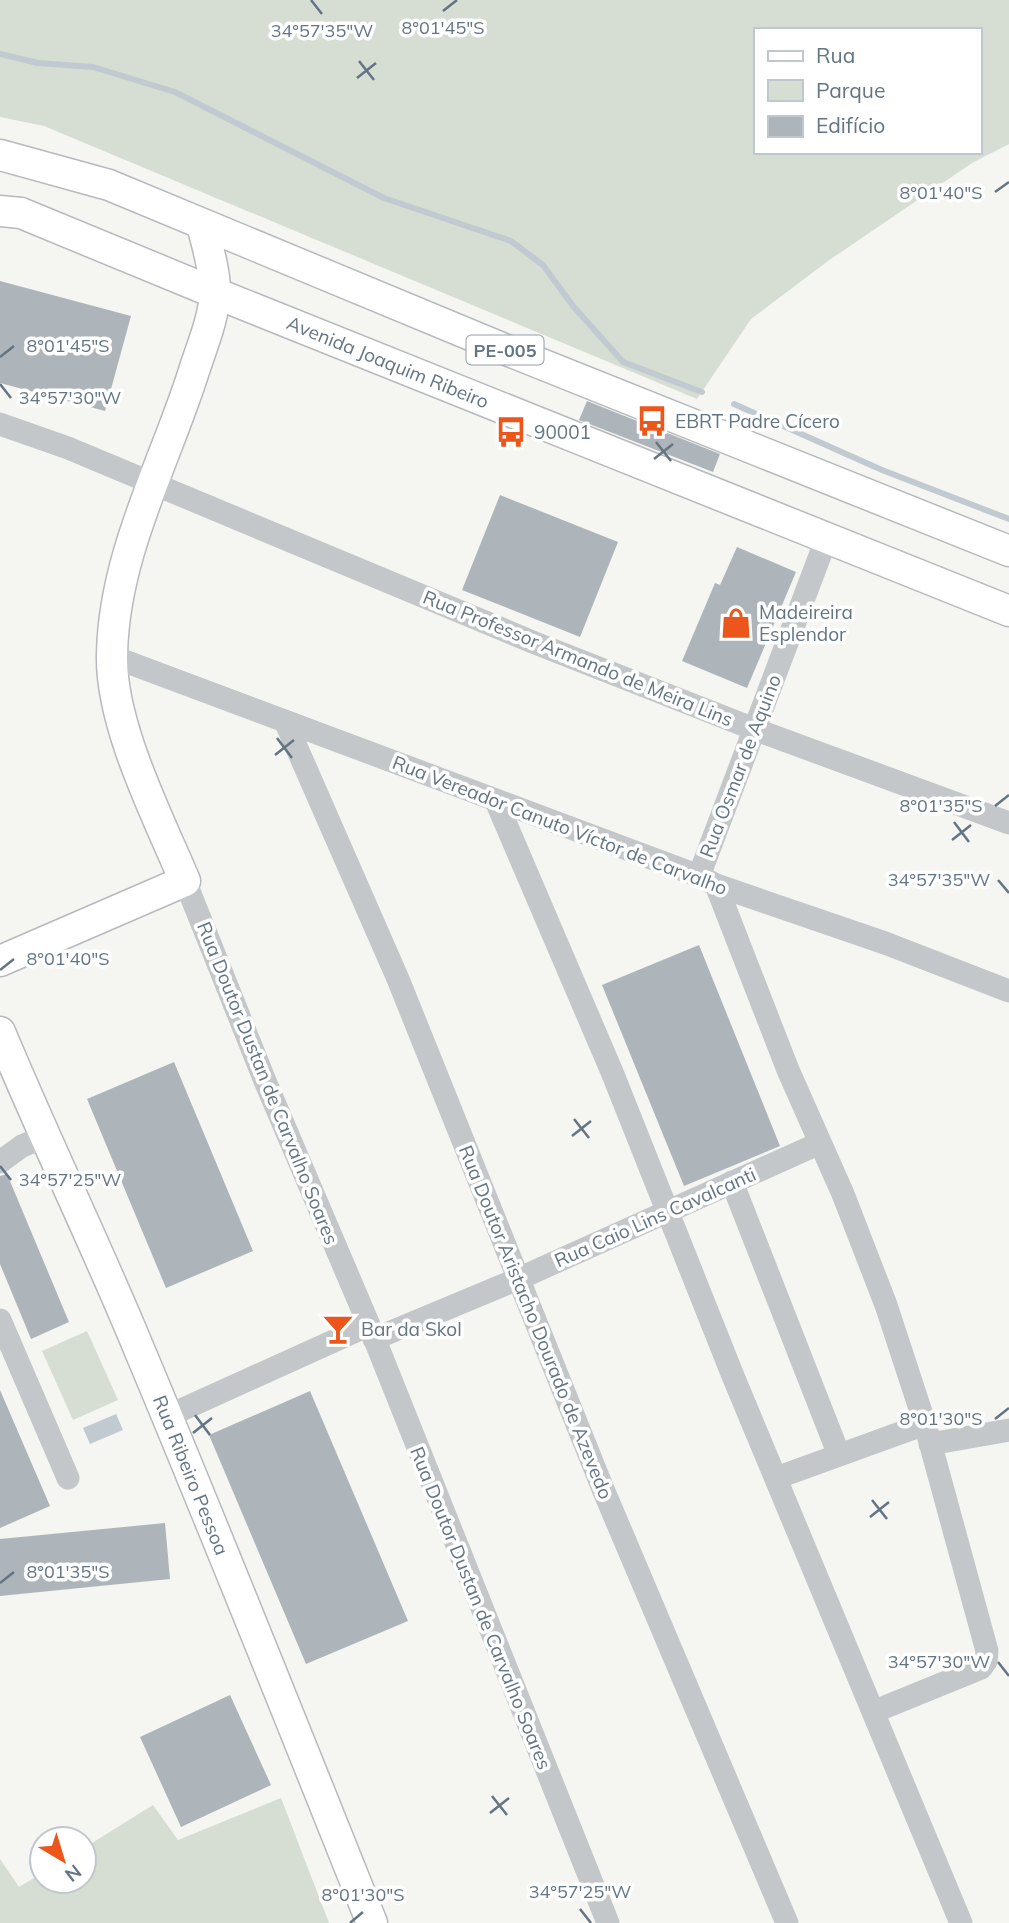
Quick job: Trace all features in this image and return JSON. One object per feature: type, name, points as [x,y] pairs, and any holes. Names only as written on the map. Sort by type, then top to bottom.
[{"type":"main road","name":"PE-005","points":[[0,155],[109,185],[509,351],[1009,551]]},
{"type":"main road","name":"Avenida Joaquim Ribeiro","points":[[0,211],[21,213],[1009,611]]},
{"type":"main road","name":"Rua Doutor Dustan de Carvalho Soares","points":[[185,881],[129,747],[111,656],[117,600],[127,554],[182,406],[207,329],[215,293],[202,224]]},
{"type":"main road","points":[[0,961],[185,881]]},
{"type":"main road","name":"Rua Ribeiro Pessoa","points":[[0,1032],[22,1144],[100,1257],[168,1416],[372,1923]]},
{"type":"street","name":"Rua Professor Armando de Meira Lins","points":[[0,424],[68,448],[535,643],[754,729],[1009,823]]},
{"type":"street","name":"Rua Osmar de Aquino","points":[[707,881],[754,729],[827,537]]},
{"type":"street","name":"Rua Vereador Canuto Víctor de Carvalho","points":[[111,656],[707,881],[885,943],[1009,991]]},
{"type":"street","name":"Rua Doutor Aristacho Dourado de Azevedo","points":[[285,721],[398,979],[692,1704],[787,1923]]},
{"type":"street","points":[[496,802],[612,1072],[776,1478],[961,1923]]},
{"type":"street","name":"Rua Doutor Dustan de Carvalho Soares","points":[[185,881],[265,1081],[371,1332],[608,1923]]},
{"type":"street","points":[[707,881],[843,1194],[886,1305],[928,1434],[987,1651],[986,1661],[981,1668],[873,1712]]},
{"type":"street","name":"Rua Caio Lins Cavalcanti","points":[[168,1416],[371,1332],[518,1279],[820,1143]]},
{"type":"street","points":[[0,1162],[22,1144]]},
{"type":"street","points":[[732,1182],[839,1455]]},
{"type":"street","points":[[0,1320],[68,1478]]},
{"type":"street","points":[[776,1478],[839,1455],[928,1434],[1009,1430]]},
{"type":"green space","points":[[0,0],[1009,0],[1009,144],[972,163],[828,261],[751,319],[697,399],[44,126],[0,117]]},
{"type":"green space","points":[[87,1331],[118,1400],[73,1420],[42,1351]]},
{"type":"green space","points":[[281,1798],[329,1923],[0,1923],[0,1859],[19,1887],[28,1882],[28,1895],[98,1895],[98,1839],[153,1805],[178,1840]]},
{"type":"shaded area","points":[[116,1414],[123,1430],[90,1444],[83,1428]]},
{"type":"building","points":[[0,281],[131,316],[105,411],[0,383]]},
{"type":"building","points":[[587,401],[720,454],[713,472],[579,420]]},
{"type":"building","points":[[500,495],[618,542],[580,637],[462,590]]},
{"type":"building","name":"Madeireira Esplendor","points":[[737,547],[796,572],[747,688],[682,661],[715,583],[720,585]]},
{"type":"building","points":[[699,945],[780,1146],[684,1186],[602,985]]},
{"type":"building","points":[[174,1062],[253,1251],[166,1288],[87,1099]]},
{"type":"building","points":[[7,1174],[69,1322],[31,1339],[0,1264],[0,1176]]},
{"type":"building","points":[[0,1390],[50,1506],[0,1528]]},
{"type":"building","points":[[310,1391],[408,1621],[306,1664],[209,1435]]},
{"type":"building","points":[[165,1523],[170,1579],[0,1596],[0,1539]]},
{"type":"building","points":[[230,1695],[271,1785],[181,1827],[140,1737]]},
{"type":"waterway","points":[[0,54],[38,63],[93,67],[175,92],[384,198],[511,241],[543,265],[573,306],[623,362],[702,392]]},
{"type":"waterway","points":[[734,404],[882,470],[1009,519]]},
{"type":"place","name":"EBRT Padre Cícero","points":[[652,421]]},
{"type":"place","name":"90001","points":[[511,432]]},
{"type":"place","name":"Madeireira Esplendor","points":[[736,623]]},
{"type":"place","name":"Bar da Skol","points":[[338,1329]]}]
